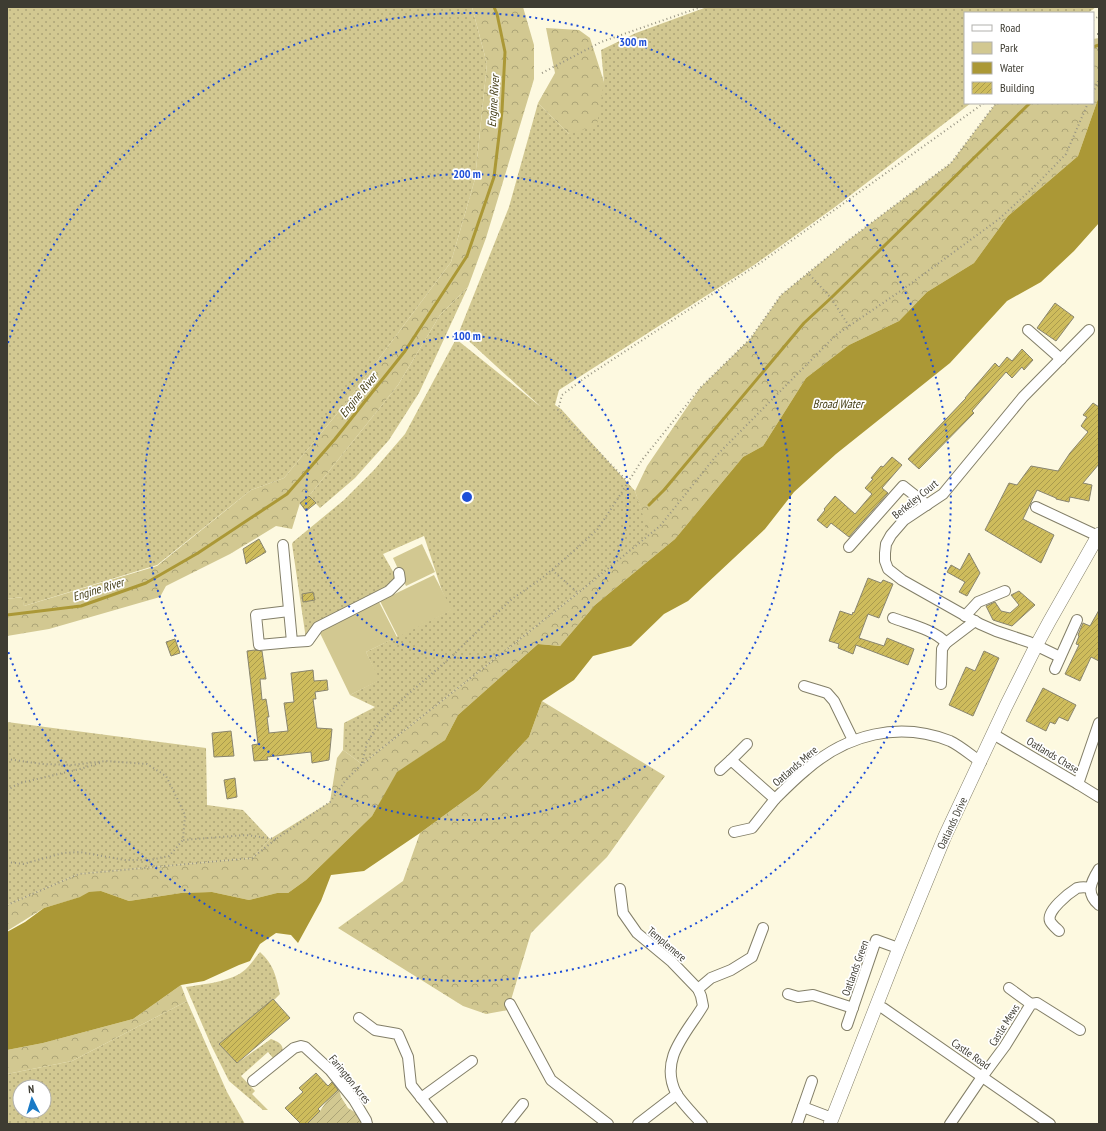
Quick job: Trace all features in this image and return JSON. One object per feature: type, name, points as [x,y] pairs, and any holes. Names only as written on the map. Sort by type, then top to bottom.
[{"type":"main road","name":"Oatlands Drive","points":[[831,1121],[898,948],[945,836],[1036,646],[1098,535]]},
{"type":"street","points":[[1028,330],[1061,359]]},
{"type":"street","name":"Berkeley Court","points":[[1060,657],[1029,642],[996,631],[975,621],[902,580],[888,569],[885,561],[885,553],[886,544],[891,535],[904,520],[942,494],[1023,397],[1089,330]]},
{"type":"street","points":[[850,546],[902,486],[927,505]]},
{"type":"street","points":[[1036,507],[1098,535]]},
{"type":"street","points":[[282,545],[292,642]]},
{"type":"street","points":[[289,612],[256,615],[259,645],[308,641],[318,627],[389,591],[400,580],[398,573]]},
{"type":"street","points":[[965,616],[978,602],[1005,591]]},
{"type":"street","points":[[894,618],[934,633],[946,642]]},
{"type":"street","points":[[1055,669],[1077,620]]},
{"type":"street","points":[[941,684],[942,649],[946,642],[975,621]]},
{"type":"street","points":[[804,686],[827,693],[831,697],[853,740]]},
{"type":"street","points":[[1078,784],[1099,722]]},
{"type":"street","name":"Oatlands Mere","points":[[734,832],[752,828],[775,799],[806,769],[831,752],[853,740],[877,733],[902,731],[928,734],[952,742],[981,762]]},
{"type":"street","name":"Oatlands Chase","points":[[993,734],[1099,797]]},
{"type":"street","points":[[720,770],[747,744]]},
{"type":"street","name":"Oatlands Mere","points":[[731,760],[775,799]]},
{"type":"street","points":[[1099,869],[1090,888],[1092,900],[1099,905]]},
{"type":"street","points":[[1059,931],[1050,921],[1050,915],[1053,908],[1078,888],[1090,888]]},
{"type":"street","name":"Templemere","points":[[620,890],[623,913],[637,933],[672,962],[698,989]]},
{"type":"street","points":[[702,1124],[677,1094],[670,1071],[671,1059],[677,1046],[703,1006],[698,989],[711,978],[731,970],[752,957],[763,928]]},
{"type":"street","name":"Oatlands Green","points":[[847,1025],[876,940],[898,948]]},
{"type":"street","name":"Castle Mews","points":[[1009,988],[1031,1004],[1037,1003],[1080,1030]]},
{"type":"street","points":[[788,994],[798,997],[813,995],[853,1008]]},
{"type":"street","points":[[510,1004],[551,1080],[608,1124]]},
{"type":"street","name":"Castle Mews","points":[[950,1124],[1005,1046],[1031,1004]]},
{"type":"street","name":"Castle Road","points":[[876,1005],[884,1008],[982,1077],[1039,1121],[1050,1124]]},
{"type":"street","points":[[359,1018],[375,1030],[398,1034],[408,1056],[411,1085],[442,1124]]},
{"type":"street","name":"Farington Acres","points":[[253,1081],[294,1048],[301,1046],[305,1047],[330,1070],[340,1082],[354,1100],[367,1124]]},
{"type":"street","points":[[421,1098],[472,1060]]},
{"type":"street","points":[[797,1124],[812,1081]]},
{"type":"street","points":[[638,1124],[677,1094]]},
{"type":"street","points":[[507,1124],[523,1104]]},
{"type":"street","points":[[803,1107],[831,1121]]},
{"type":"path","points":[[542,73],[601,42],[701,7]]},
{"type":"path","points":[[1094,91],[1099,79]]},
{"type":"path","points":[[628,482],[558,410],[562,395],[586,377],[763,261],[983,104]]},
{"type":"path","points":[[362,764],[367,743],[379,723],[406,696],[450,658],[512,599],[552,570],[596,530],[642,460],[700,388],[750,339],[781,295],[846,242],[952,163],[995,104]]},
{"type":"path","points":[[7,905],[79,874],[252,858],[276,839],[330,802],[344,780],[362,764],[660,526],[716,456],[836,335],[902,290],[998,220],[1034,187],[1066,154],[1088,104]]},
{"type":"path","points":[[808,273],[831,298],[849,326]]},
{"type":"path","points":[[552,570],[578,593]]},
{"type":"path","points":[[7,759],[42,764],[72,765],[106,761],[147,764],[166,776],[185,815],[183,840],[169,856],[150,860],[125,860],[80,852],[62,853],[23,864],[7,862]]},
{"type":"path","points":[[7,790],[20,783],[80,769],[106,761]]},
{"type":"path","points":[[183,840],[246,835],[276,839]]},
{"type":"green space","points":[[7,7],[472,7],[487,64],[475,179],[451,262],[345,404],[284,478],[251,490],[157,565],[24,606],[22,597],[7,599]]},
{"type":"green space","points":[[472,7],[523,7],[534,45],[534,79],[486,238],[468,287],[440,315],[398,385],[309,496],[300,503],[292,529],[276,526],[230,554],[166,586],[160,597],[49,629],[7,636],[7,599],[23,597],[24,606],[157,566],[251,490],[284,478],[345,404],[451,262],[475,179],[487,64]]},
{"type":"green space","points":[[707,7],[1096,7],[1089,12],[964,12],[964,104],[970,104],[835,207],[754,265],[559,390],[555,405],[561,409],[635,491],[650,534],[362,764],[343,750],[344,723],[375,707],[350,695],[379,680],[366,652],[451,610],[442,591],[424,536],[383,554],[400,584],[306,639],[292,544],[344,500],[374,470],[405,434],[456,339],[541,407],[459,332],[509,207],[538,103],[569,134],[604,82],[601,50],[636,33]]},
{"type":"green space","points":[[546,28],[579,30],[590,38],[604,82],[597,125],[569,134],[538,103],[555,73]]},
{"type":"green space","points":[[1099,38],[1099,98],[1078,156],[1008,216],[974,263],[927,292],[899,321],[849,345],[806,378],[763,446],[743,457],[675,539],[595,605],[560,646],[538,644],[458,715],[445,740],[398,772],[372,816],[306,880],[288,893],[277,893],[249,900],[212,892],[181,893],[129,901],[101,891],[44,908],[7,931],[7,905],[78,874],[252,858],[270,839],[330,802],[337,758],[343,750],[362,764],[578,593],[649,534],[635,491],[647,466],[700,388],[750,339],[781,295],[846,242],[951,163],[995,104],[1094,104],[1094,39]]},
{"type":"green space","points":[[468,287],[419,393],[389,440],[355,478],[320,508],[309,496],[398,385],[440,315]]},
{"type":"green space","points":[[422,544],[435,572],[406,586],[393,558]]},
{"type":"green space","points":[[434,575],[452,610],[398,637],[380,601]]},
{"type":"green space","points":[[379,602],[397,637],[366,652],[380,680],[350,695],[319,631]]},
{"type":"green space","points":[[542,701],[665,776],[607,857],[531,933],[508,1010],[486,1014],[463,1006],[338,928],[403,881],[420,833],[479,790],[529,737]]},
{"type":"green space","points":[[7,722],[206,748],[207,805],[243,810],[270,839],[252,858],[78,874],[7,905]]},
{"type":"green space","points":[[260,952],[274,971],[280,994],[219,1044],[237,1063],[271,1039],[281,1045],[282,1050],[278,1056],[273,1058],[268,1052],[241,1076],[255,1091],[252,1094],[268,1110],[263,1110],[229,1081],[211,1045],[186,987],[218,982],[233,977],[246,969]]},
{"type":"green space","points":[[181,985],[187,1001],[72,1061],[7,1074],[7,1050],[43,1043],[133,1019]]},
{"type":"green space","points":[[187,1001],[227,1092],[245,1124],[7,1124],[7,1074],[72,1061]]},
{"type":"green space","points":[[339,1089],[341,1097],[348,1108],[358,1114],[364,1124],[307,1124],[320,1111],[328,1099]]},
{"type":"water","name":"Broad Water","points":[[1099,98],[1099,223],[1074,251],[1041,282],[1007,301],[950,363],[836,454],[794,492],[765,529],[688,601],[664,614],[631,646],[593,656],[574,680],[542,701],[529,737],[479,790],[364,871],[331,875],[321,901],[298,943],[291,935],[276,933],[260,944],[250,961],[204,981],[181,985],[133,1019],[43,1043],[7,1050],[7,932],[25,922],[44,908],[80,897],[89,892],[101,891],[129,901],[181,893],[212,892],[249,900],[277,893],[288,893],[306,880],[372,816],[397,772],[445,740],[458,715],[538,644],[560,646],[595,605],[675,539],[743,457],[763,446],[806,378],[849,345],[899,321],[927,292],[974,263],[1008,216],[1078,156]]},
{"type":"building","points":[[1055,303],[1074,317],[1056,341],[1037,328]]},
{"type":"building","points":[[1022,349],[1033,360],[1024,370],[1022,367],[1012,378],[1006,372],[972,411],[974,413],[919,469],[908,459],[966,398],[995,363],[999,367],[1007,357],[1012,361]]},
{"type":"building","points":[[1093,403],[1099,407],[1099,464],[1083,483],[1092,485],[1089,501],[1070,497],[1069,502],[1056,499],[1037,490],[1023,519],[1054,535],[1041,563],[985,530],[1009,483],[1017,485],[1031,466],[1058,471],[1070,453],[1088,432],[1081,426],[1087,417],[1083,415]]},
{"type":"building","points":[[892,457],[902,465],[882,488],[888,493],[849,537],[831,523],[827,528],[817,520],[835,496],[855,514],[872,494],[865,488],[873,479],[871,478],[881,466],[883,467]]},
{"type":"building","points":[[309,496],[316,503],[306,511],[300,503]]},
{"type":"building","points":[[259,539],[266,552],[246,564],[243,549]]},
{"type":"building","points":[[969,553],[980,573],[967,596],[959,592],[965,582],[947,572],[951,565],[960,570]]},
{"type":"building","points":[[868,578],[881,583],[883,580],[893,584],[879,618],[868,614],[859,638],[884,646],[887,638],[914,649],[908,665],[856,645],[853,654],[838,648],[839,644],[829,641],[840,611],[852,615],[853,612],[854,613]]},
{"type":"building","points":[[1019,591],[1035,605],[1012,626],[993,620],[986,606],[995,602],[1001,611],[1010,613],[1019,605],[1011,595]]},
{"type":"building","points":[[313,592],[315,600],[303,602],[302,594]]},
{"type":"building","points":[[1099,610],[1099,661],[1091,657],[1080,681],[1065,674],[1079,645],[1076,644],[1083,623],[1090,626]]},
{"type":"building","points":[[175,639],[180,653],[171,656],[166,642]]},
{"type":"building","points":[[247,651],[262,651],[266,679],[260,679],[262,700],[266,699],[269,717],[267,717],[269,733],[288,731],[284,703],[294,702],[291,673],[313,670],[314,681],[327,680],[328,690],[315,692],[316,699],[313,699],[317,728],[332,729],[329,760],[312,763],[311,752],[267,757],[268,760],[254,761],[252,745],[258,744]]},
{"type":"building","points":[[984,651],[999,658],[973,716],[949,705],[966,667],[975,671]]},
{"type":"building","points":[[1043,688],[1076,705],[1068,721],[1059,717],[1055,724],[1050,722],[1046,731],[1026,721]]},
{"type":"building","points":[[231,731],[234,756],[214,757],[212,733]]},
{"type":"building","points":[[235,778],[237,797],[227,799],[224,780]]},
{"type":"building","points":[[273,999],[290,1018],[237,1063],[219,1044]]},
{"type":"building","points":[[316,1073],[328,1086],[332,1082],[338,1090],[318,1109],[320,1111],[307,1124],[301,1124],[285,1108],[303,1092],[299,1088]]},
{"type":"waterway","name":"Engine River","points":[[7,615],[81,606],[146,583],[198,553],[287,494],[335,439],[405,351],[467,256],[494,177],[502,111],[505,52],[497,14],[494,7]]},
{"type":"waterway","points":[[1094,47],[1099,45]]},
{"type":"waterway","points":[[649,505],[664,490],[804,323],[1029,104]]}]
